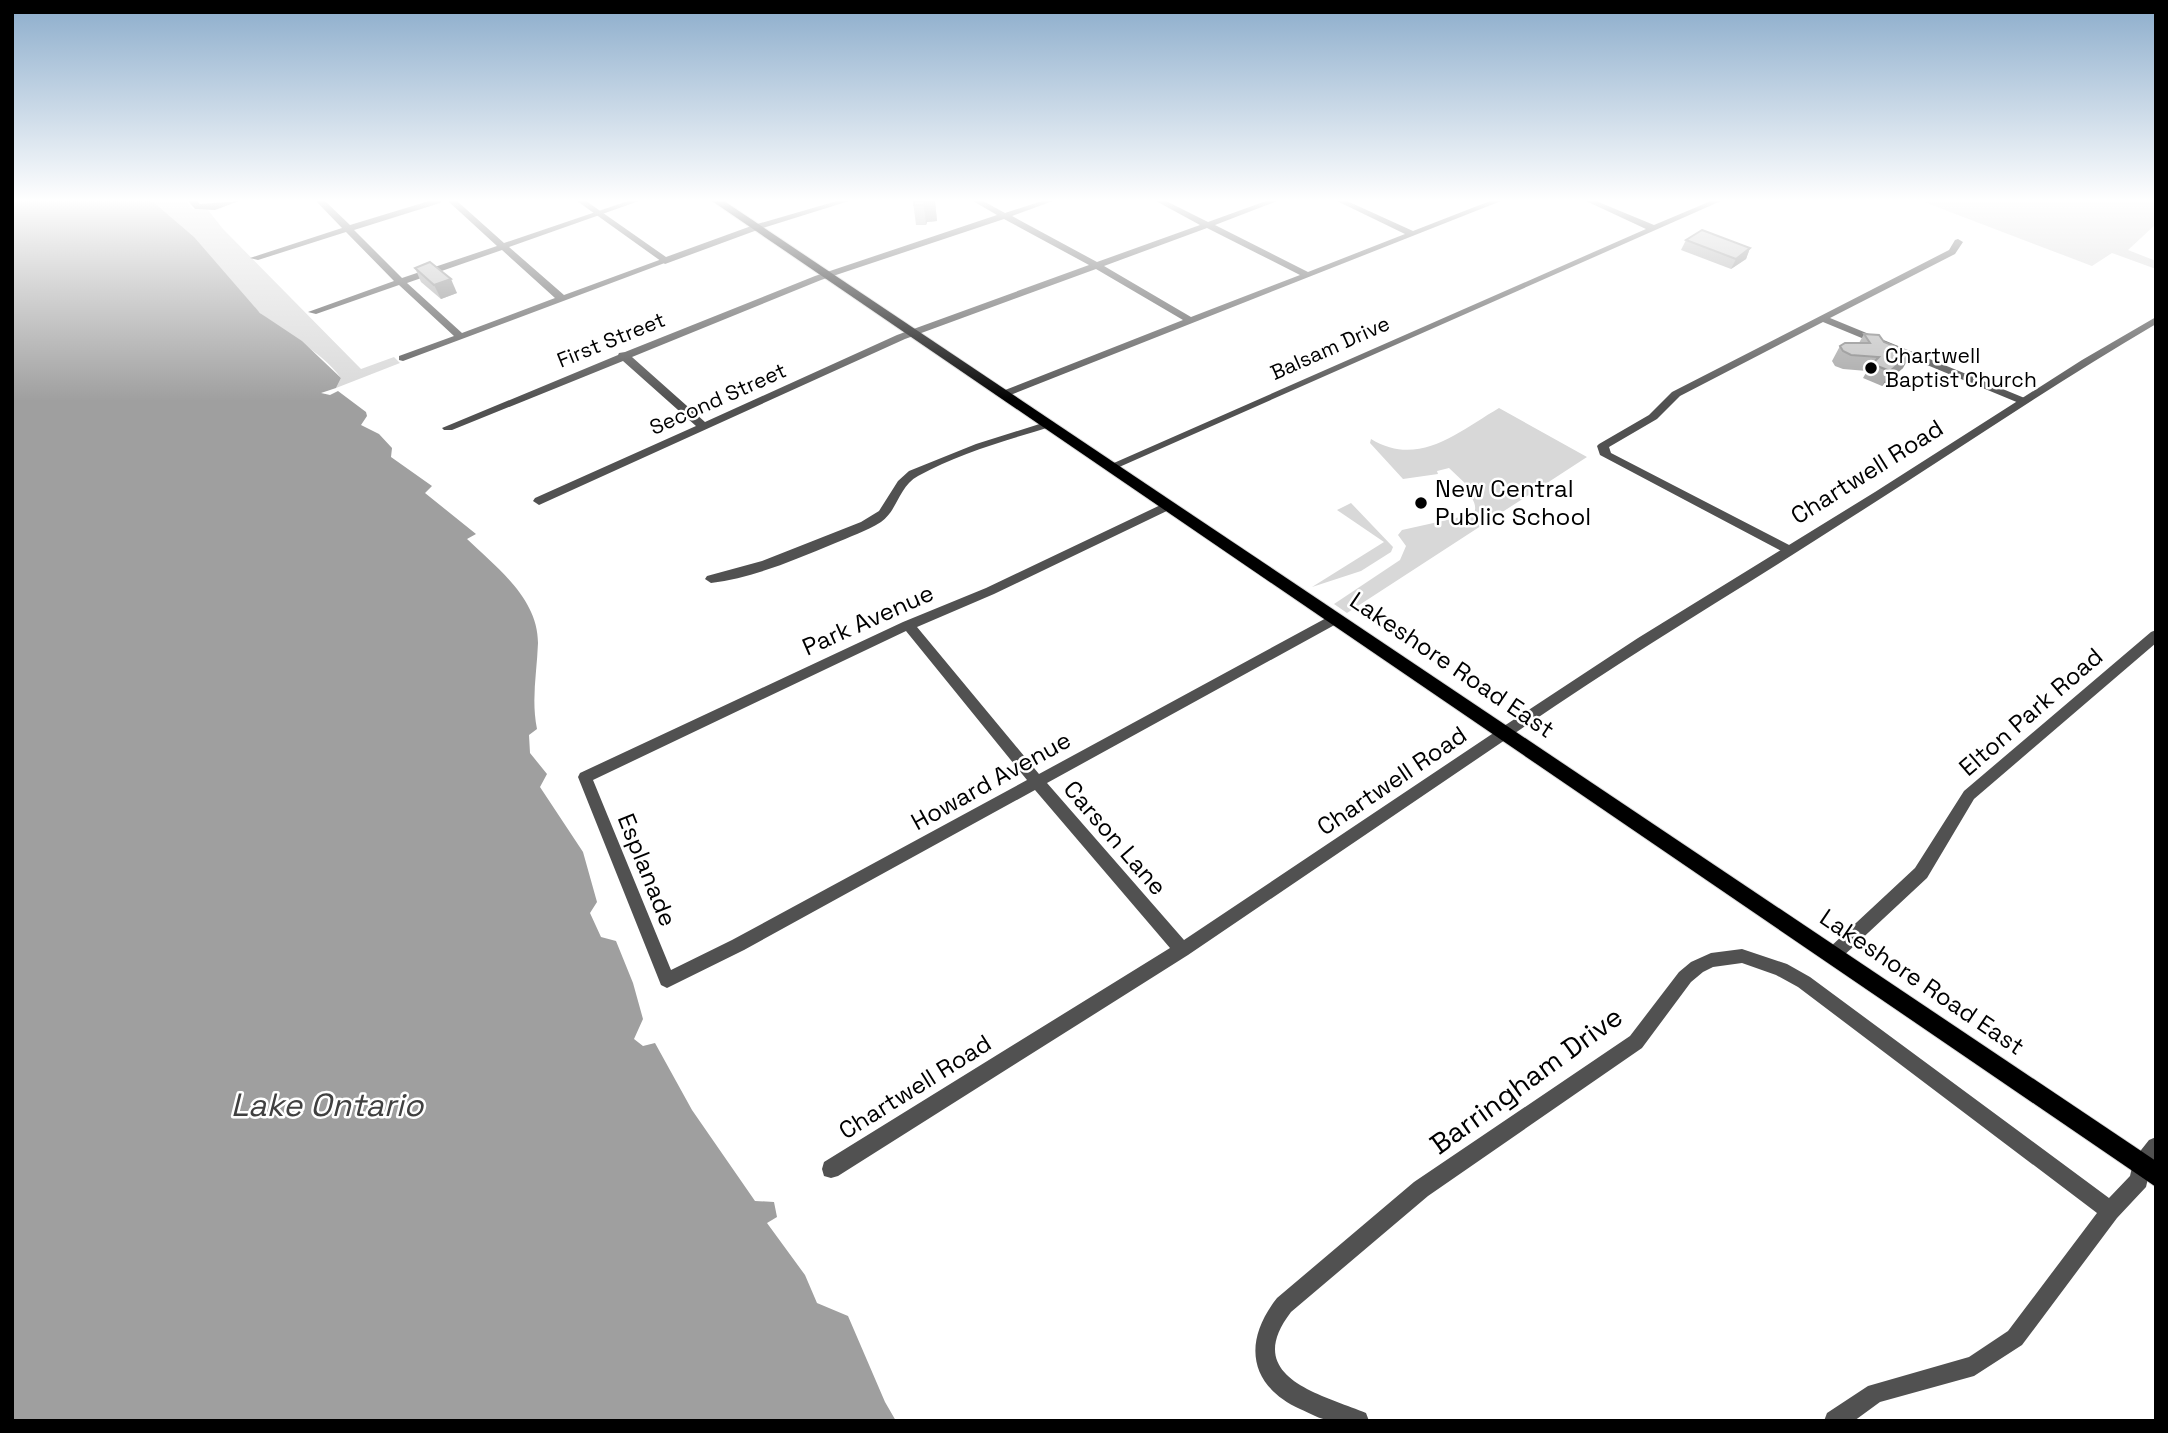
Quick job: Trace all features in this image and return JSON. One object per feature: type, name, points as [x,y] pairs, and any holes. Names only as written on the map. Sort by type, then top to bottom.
[{"type":"main road","name":"Lakeshore Road East","points":[[819,268],[2149,1170]]},
{"type":"street","points":[[387,268],[460,336]]},
{"type":"street","points":[[313,312],[440,268]]},
{"type":"street","points":[[528,268],[562,299]]},
{"type":"street","points":[[403,358],[646,268]]},
{"type":"street","name":"First Street","points":[[448,428],[846,268]]},
{"type":"street","name":"Second Street","points":[[539,501],[912,332],[1088,268]]},
{"type":"street","points":[[1101,268],[1191,321]]},
{"type":"street","points":[[1294,268],[1308,275]]},
{"type":"street","points":[[1004,394],[1326,268]]},
{"type":"street","name":"Balsam Drive","points":[[1113,466],[1562,268]]},
{"type":"street","points":[[1789,550],[1606,455],[1603,446],[1653,417],[1676,394],[1921,268]]},
{"type":"street","points":[[1823,319],[2023,401]]},
{"type":"street","name":"Chartwell Road","points":[[831,1169],[1182,950],[1503,734],[2023,401],[2156,320]]},
{"type":"street","points":[[624,355],[703,426]]},
{"type":"street","points":[[711,579],[720,580],[744,572],[867,524],[890,508],[900,484],[912,474],[1049,425]]},
{"type":"street","name":"Park Avenue","points":[[585,777],[908,625],[990,591],[1169,505]]},
{"type":"street","name":"Howard Avenue","points":[[667,980],[738,945],[1335,619]]},
{"type":"street","name":"Carson Lane","points":[[908,625],[1037,782],[1182,950]]},
{"type":"street","name":"Elton Park Road","points":[[1834,954],[1921,873],[1969,795],[2156,635]]},
{"type":"street","name":"Esplanade","points":[[585,777],[667,980]]},
{"type":"street","name":"Barringham Drive","points":[[1358,1421],[1281,1386],[1269,1369],[1263,1351],[1273,1318],[1284,1305],[1421,1189],[1636,1042],[1685,977],[1711,960],[1730,956],[1758,959],[1804,982],[2110,1211]]},
{"type":"street","points":[[1835,1421],[1875,1393],[1973,1366],[2015,1338],[2110,1211],[2149,1170],[2156,1146]]},
{"type":"shaded area","points":[[215,268],[261,268],[361,369],[394,357],[400,363],[336,388],[341,378],[332,367],[257,310]]},
{"type":"shaded area","points":[[1499,408],[1587,457],[1347,613],[1334,604],[1400,560],[1406,546],[1398,535],[1402,530],[1474,514],[1475,510],[1473,500],[1464,489],[1469,487],[1449,468],[1437,471],[1438,474],[1403,479],[1370,443],[1371,439],[1405,450],[1422,448],[1453,436]]},
{"type":"shaded area","points":[[1351,503],[1393,547],[1391,552],[1361,571],[1312,587],[1384,542],[1337,510]]},
{"type":"water","name":"Lake Ontario","points":[[12,268],[221,268],[260,313],[302,341],[341,378],[336,388],[321,393],[330,395],[338,391],[366,412],[367,416],[361,425],[379,434],[392,448],[391,457],[432,486],[425,493],[476,534],[467,539],[502,572],[523,598],[536,627],[538,643],[534,696],[537,729],[529,735],[530,753],[547,774],[540,787],[583,852],[597,902],[590,913],[601,937],[616,941],[633,983],[643,1019],[634,1039],[643,1046],[655,1043],[692,1110],[755,1201],[774,1202],[777,1217],[767,1223],[805,1275],[817,1303],[848,1316],[885,1402],[896,1421],[12,1421]]},
{"type":"building","points":[[415,268],[437,268],[451,279],[434,285]]},
{"type":"building","points":[[1864,334],[1879,335],[1884,342],[1912,353],[1890,371],[1872,364],[1879,357],[1851,355],[1843,351],[1840,346],[1845,343],[1870,343]]},
{"type":"place","name":"Chartwell Baptist Church","points":[[1871,368]]},
{"type":"place","name":"New Central Public School","points":[[1421,503]]}]
